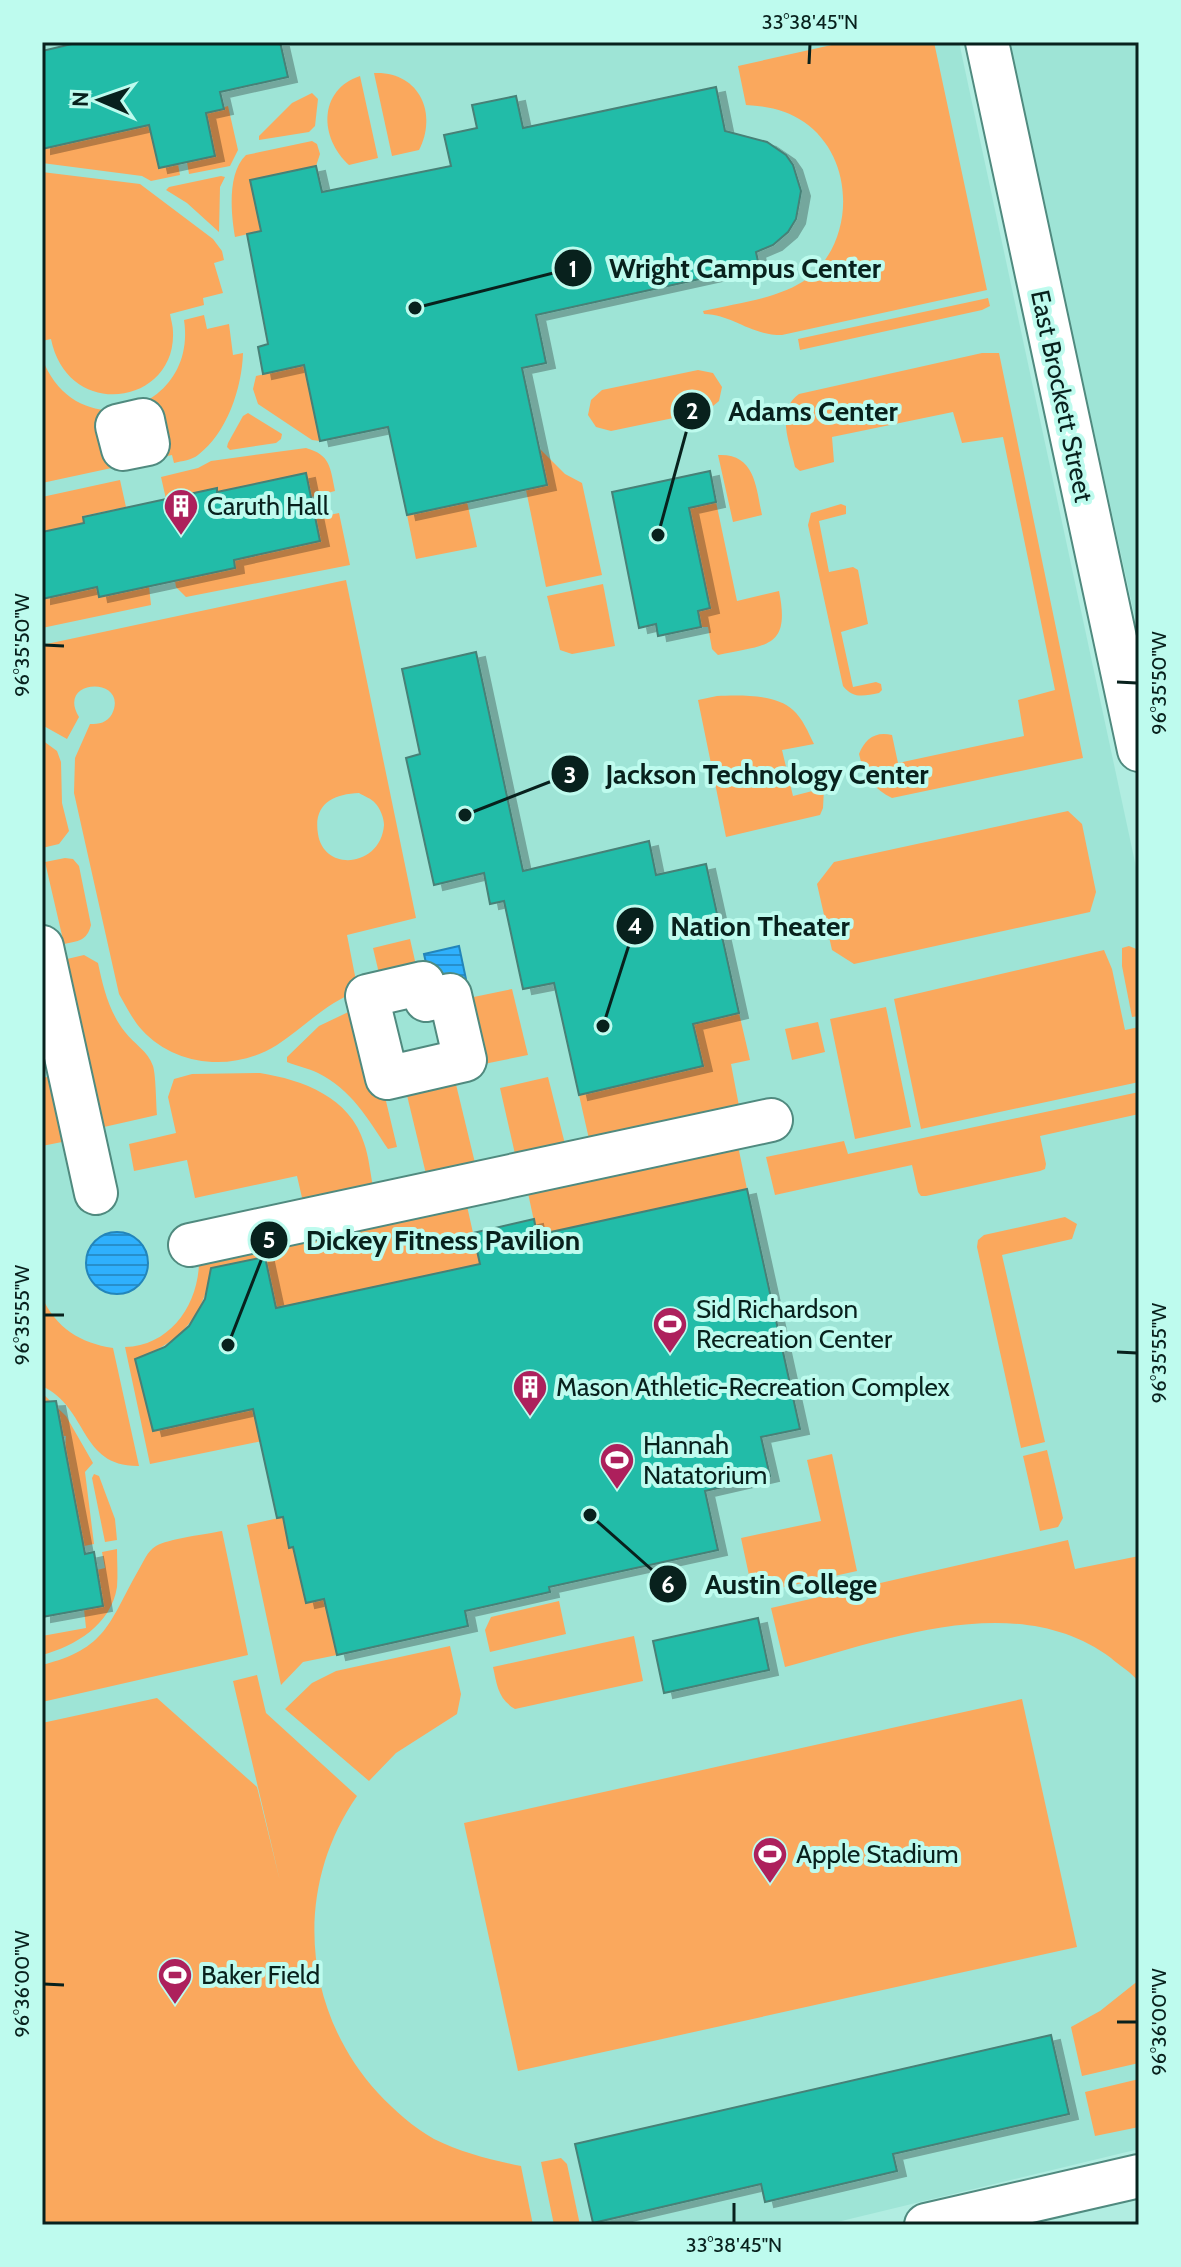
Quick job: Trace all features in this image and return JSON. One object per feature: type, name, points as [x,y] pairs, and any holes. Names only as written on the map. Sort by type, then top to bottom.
[{"type":"street","name":"East Brockett Street","points":[[987,42],[1139,750]]},
{"type":"street","points":[[42,947],[96,1193]]},
{"type":"street","points":[[190,1245],[771,1120]]},
{"type":"street","points":[[926,2225],[1139,2176]]},
{"type":"shaded area","points":[[42,42],[959,42],[1139,881],[1139,2149],[825,2225],[42,2225]]},
{"type":"shaded area","points":[[845,42],[934,42],[987,290],[782,335],[760,332],[715,315],[704,314],[703,311],[771,296],[808,278],[824,262],[835,243],[841,221],[843,199],[840,177],[833,156],[821,137],[791,114],[746,105],[738,66]]},
{"type":"shaded area","points":[[1008,42],[1139,42],[1139,636]]},
{"type":"shaded area","points":[[374,73],[403,79],[420,97],[426,122],[419,150],[392,156]]},
{"type":"shaded area","points":[[360,76],[378,158],[349,165],[332,142],[328,116],[336,92]]},
{"type":"shaded area","points":[[312,93],[318,99],[315,126],[309,132],[259,140],[259,136],[292,103]]},
{"type":"shaded area","points":[[228,106],[238,150],[230,166],[189,174],[187,162],[215,156],[206,113]]},
{"type":"shaded area","points":[[149,125],[159,168],[178,164],[180,175],[151,181],[142,176],[42,163],[42,149]]},
{"type":"shaded area","points":[[312,141],[317,144],[320,154],[316,166],[250,180],[261,231],[235,237],[233,183],[246,155]]},
{"type":"shaded area","points":[[42,172],[140,184],[213,239],[222,251],[224,260],[214,263],[223,293],[203,298],[204,305],[170,314],[173,332],[169,357],[158,376],[140,388],[120,394],[98,393],[78,383],[61,366],[51,339],[42,341]]},
{"type":"shaded area","points":[[225,177],[220,187],[219,232],[187,203],[166,190],[169,187]]},
{"type":"shaded area","points":[[988,298],[990,306],[982,310],[800,350],[798,339]]},
{"type":"shaded area","points":[[204,315],[207,329],[229,324],[233,355],[243,353],[240,381],[231,409],[208,446],[196,457],[184,461],[174,463],[172,455],[42,483],[42,358],[58,386],[80,403],[106,410],[131,407],[154,396],[172,377],[183,351],[184,320]]},
{"type":"shaded area","points":[[982,353],[999,353],[1083,758],[892,798],[874,785],[861,762],[859,754],[871,737],[892,735],[898,763],[1024,736],[1018,700],[1055,690],[1003,437],[962,443],[953,412],[832,437],[834,462],[800,471],[795,467],[786,418],[792,401],[799,394]]},
{"type":"shaded area","points":[[304,365],[320,441],[312,440],[258,404],[253,389],[256,376]]},
{"type":"shaded area","points":[[698,370],[713,373],[722,387],[719,401],[707,411],[611,431],[596,427],[588,415],[591,400],[602,390]]},
{"type":"shaded area","points":[[248,413],[282,434],[281,439],[276,443],[230,450],[228,443],[243,416]]},
{"type":"shaded area","points":[[306,448],[325,459],[335,491],[311,497],[306,473],[217,492],[216,488],[166,499],[161,477],[198,468],[211,461]]},
{"type":"shaded area","points":[[540,449],[565,474],[582,483],[602,575],[546,587],[526,490],[547,485]]},
{"type":"shaded area","points":[[718,455],[730,456],[747,466],[755,483],[762,515],[733,522]]},
{"type":"shaded area","points":[[120,480],[126,507],[83,516],[84,523],[42,532],[42,497]]},
{"type":"shaded area","points":[[467,502],[477,547],[416,559],[407,515]]},
{"type":"shaded area","points":[[716,502],[737,601],[779,591],[782,610],[781,624],[771,641],[718,655],[712,649],[708,627],[701,627],[698,611],[710,608],[689,508]]},
{"type":"shaded area","points":[[841,504],[846,506],[846,514],[819,521],[829,572],[853,567],[858,570],[868,624],[841,632],[853,687],[876,682],[881,684],[879,693],[868,695],[855,695],[843,686],[808,525],[811,513]]},
{"type":"shaded area","points":[[339,513],[350,565],[186,597],[176,587],[175,581],[235,568],[234,560],[320,541],[315,518]]},
{"type":"shaded area","points":[[346,580],[416,918],[347,935],[358,991],[325,1009],[277,1045],[243,1059],[206,1062],[188,1058],[171,1052],[142,1030],[119,994],[74,793],[75,758],[90,724],[108,719],[115,702],[111,693],[103,688],[84,689],[77,695],[74,704],[79,717],[67,739],[42,725],[42,645]],"holes":[[[359,793],[379,808],[384,825],[381,839],[363,857],[352,860],[330,855],[322,847],[318,834],[317,824],[322,808],[333,799]]]},
{"type":"shaded area","points":[[603,584],[615,646],[572,654],[560,650],[547,596]]},
{"type":"shaded area","points":[[149,586],[151,605],[42,628],[42,599],[97,587],[99,597]]},
{"type":"shaded area","points":[[717,696],[768,698],[786,705],[797,714],[814,744],[782,750],[793,796],[824,788],[820,815],[726,837],[698,700]]},
{"type":"shaded area","points":[[42,740],[57,751],[61,762],[62,803],[69,831],[59,844],[42,848]]},
{"type":"shaded area","points":[[1068,811],[1082,824],[1096,892],[1090,912],[854,964],[832,950],[817,884],[834,862]]},
{"type":"shaded area","points":[[73,859],[79,866],[91,925],[84,937],[64,944],[45,862]]},
{"type":"shaded area","points":[[410,939],[418,974],[381,982],[373,948]]},
{"type":"shaded area","points":[[1129,946],[1139,950],[1139,1016],[1132,1017],[1122,966],[1122,948]]},
{"type":"shaded area","points":[[1104,950],[1112,969],[1125,1030],[1139,1027],[1139,1082],[921,1129],[894,999]]},
{"type":"shaded area","points":[[84,955],[98,963],[115,1016],[151,1061],[157,1115],[104,1127],[67,959]]},
{"type":"shaded area","points":[[512,989],[528,1055],[479,1065],[464,999]]},
{"type":"shaded area","points":[[363,1005],[397,1147],[388,1149],[358,1106],[340,1087],[318,1073],[287,1062],[287,1057],[319,1026]]},
{"type":"shaded area","points":[[886,1007],[911,1127],[855,1139],[830,1019]]},
{"type":"shaded area","points":[[739,1013],[750,1060],[731,1064],[739,1106],[589,1139],[579,1095],[703,1065],[693,1024]]},
{"type":"shaded area","points":[[818,1022],[825,1052],[792,1060],[785,1029]]},
{"type":"shaded area","points":[[453,1072],[475,1163],[426,1174],[404,1083]]},
{"type":"shaded area","points":[[260,1073],[308,1086],[336,1102],[348,1114],[364,1143],[373,1186],[303,1202],[297,1176],[195,1198],[187,1160],[134,1171],[129,1144],[176,1133],[168,1097],[174,1079],[192,1074]]},
{"type":"shaded area","points":[[52,1076],[67,1141],[42,1146],[42,1078]]},
{"type":"shaded area","points":[[548,1077],[565,1144],[515,1154],[500,1088]]},
{"type":"shaded area","points":[[1139,1092],[1139,1114],[1040,1136],[1045,1169],[926,1196],[918,1192],[912,1165],[775,1195],[766,1157],[844,1141],[848,1154]]},
{"type":"shaded area","points":[[738,1146],[747,1189],[537,1235],[528,1193]]},
{"type":"shaded area","points":[[467,1206],[480,1264],[276,1308],[265,1257],[211,1268],[205,1296],[192,1319],[174,1338],[150,1353],[260,1407],[267,1440],[150,1464],[125,1347],[155,1339],[178,1320],[193,1294],[199,1263]]},
{"type":"shaded area","points":[[1065,1217],[1077,1224],[1072,1239],[1002,1255],[1045,1442],[1021,1448],[978,1240],[984,1235]]},
{"type":"shaded area","points":[[42,1297],[54,1317],[70,1332],[113,1348],[139,1466],[120,1464],[105,1457],[94,1447],[69,1408],[42,1386]]},
{"type":"shaded area","points":[[42,1393],[66,1416],[93,1463],[85,1472],[94,1544],[84,1546],[65,1450],[66,1436],[53,1435],[42,1416]]},
{"type":"shaded area","points":[[1047,1450],[1063,1518],[1058,1527],[1040,1531],[1023,1456]]},
{"type":"shaded area","points":[[832,1454],[857,1571],[753,1594],[741,1538],[821,1521],[807,1460]]},
{"type":"shaded area","points":[[94,1474],[99,1476],[115,1519],[117,1540],[105,1542],[92,1478]]},
{"type":"shaded area","points":[[283,1517],[306,1603],[324,1599],[337,1655],[303,1662],[281,1685],[247,1525]]},
{"type":"shaded area","points":[[222,1531],[248,1655],[42,1702],[42,1665],[80,1651],[104,1631],[153,1548],[169,1541]]},
{"type":"shaded area","points":[[1068,1540],[1075,1569],[1139,1556],[1139,1682],[1111,1658],[1074,1637],[1035,1626],[993,1623],[951,1626],[908,1634],[785,1667],[771,1608]]},
{"type":"shaded area","points":[[117,1549],[117,1587],[107,1612],[79,1640],[42,1655],[42,1636],[86,1628],[84,1609],[103,1606],[97,1570],[105,1568],[102,1552]]},
{"type":"shaded area","points":[[559,1601],[566,1634],[490,1652],[485,1630],[491,1617]]},
{"type":"shaded area","points":[[634,1636],[643,1681],[515,1709],[499,1691],[493,1667]]},
{"type":"shaded area","points":[[450,1646],[461,1694],[457,1714],[396,1753],[369,1781],[285,1709],[312,1683],[336,1671]]},
{"type":"shaded area","name":"Baker Field","points":[[257,1675],[266,1713],[357,1796],[336,1832],[323,1870],[315,1909],[315,1948],[321,1987],[334,2025],[353,2060],[378,2093],[412,2124],[455,2148],[521,2166],[533,2225],[42,2225],[42,1723],[157,1698],[257,1787],[280,1881],[233,1681]]},
{"type":"shaded area","name":"Apple Stadium","points":[[1022,1699],[1077,1947],[518,2071],[464,1823]]},
{"type":"shaded area","points":[[1139,1980],[1139,2063],[1082,2076],[1071,2027],[1100,2011]]},
{"type":"shaded area","points":[[1139,2079],[1139,2127],[1095,2136],[1085,2092]]},
{"type":"shaded area","points":[[561,2158],[567,2164],[580,2225],[554,2225],[541,2162]]},
{"type":"water","points":[[459,946],[467,984],[432,991],[424,954]]},
{"type":"water","points":[[117,1232],[139,1241],[148,1263],[139,1285],[117,1294],[95,1285],[86,1263],[95,1241]]},
{"type":"building","points":[[80,42],[280,42],[288,77],[220,92],[224,109],[206,113],[215,156],[159,168],[149,125],[42,149],[42,51]]},
{"type":"building","points":[[716,87],[725,131],[767,142],[786,155],[793,165],[801,191],[796,219],[788,232],[773,245],[756,252],[759,266],[536,315],[546,363],[522,368],[547,485],[407,515],[388,427],[320,441],[304,365],[263,374],[258,347],[268,344],[247,234],[261,231],[250,180],[316,166],[322,192],[451,166],[444,135],[477,128],[472,105],[516,96],[523,128]]},
{"type":"building","points":[[710,471],[716,502],[689,508],[710,608],[698,611],[701,627],[658,636],[656,624],[639,628],[612,492]]},
{"type":"building","name":"Caruth Hall","points":[[306,473],[320,541],[234,560],[235,568],[99,597],[97,587],[42,599],[42,532],[84,523],[83,517],[217,488],[217,492]]},
{"type":"building","points":[[476,652],[523,871],[649,841],[656,875],[706,864],[739,1013],[693,1024],[703,1066],[579,1095],[554,983],[523,989],[504,901],[490,904],[484,873],[434,885],[406,758],[420,754],[402,669]]},
{"type":"building","name":"Mason Athletic-Recreation Complex","points":[[747,1189],[800,1429],[761,1437],[770,1476],[705,1491],[718,1550],[549,1587],[550,1592],[465,1611],[468,1626],[337,1655],[324,1599],[306,1603],[283,1517],[277,1518],[253,1409],[153,1431],[135,1359],[165,1347],[189,1326],[205,1299],[211,1268],[265,1257],[276,1308],[480,1264],[473,1233],[534,1219],[537,1235]]},
{"type":"building","points":[[56,1401],[85,1554],[94,1552],[103,1606],[42,1617],[42,1402]]},
{"type":"building","points":[[758,1618],[769,1670],[664,1693],[653,1641]]},
{"type":"building","points":[[1051,2035],[1069,2114],[893,2154],[897,2171],[765,2202],[761,2184],[593,2223],[575,2144]]},
{"type":"place","name":"Wright Campus Center","points":[[415,308]]},
{"type":"place","name":"Adams Center","points":[[658,535]]},
{"type":"place","name":"Caruth Hall","points":[[181,537]]},
{"type":"place","name":"Jackson Technology Center","points":[[465,815]]},
{"type":"place","name":"Nation Theater","points":[[603,1026]]},
{"type":"place","name":"Dickey Fitness Pavilion","points":[[228,1345]]},
{"type":"place","name":"Sid Richardson Recreation Center","points":[[670,1355]]},
{"type":"place","name":"Mason Athletic-Recreation Complex","points":[[530,1418]]},
{"type":"place","name":"Hannah Natatorium","points":[[617,1491]]},
{"type":"place","name":"Austin College","points":[[590,1515]]},
{"type":"place","name":"Apple Stadium","points":[[770,1885]]},
{"type":"place","name":"Baker Field","points":[[175,2006]]}]
